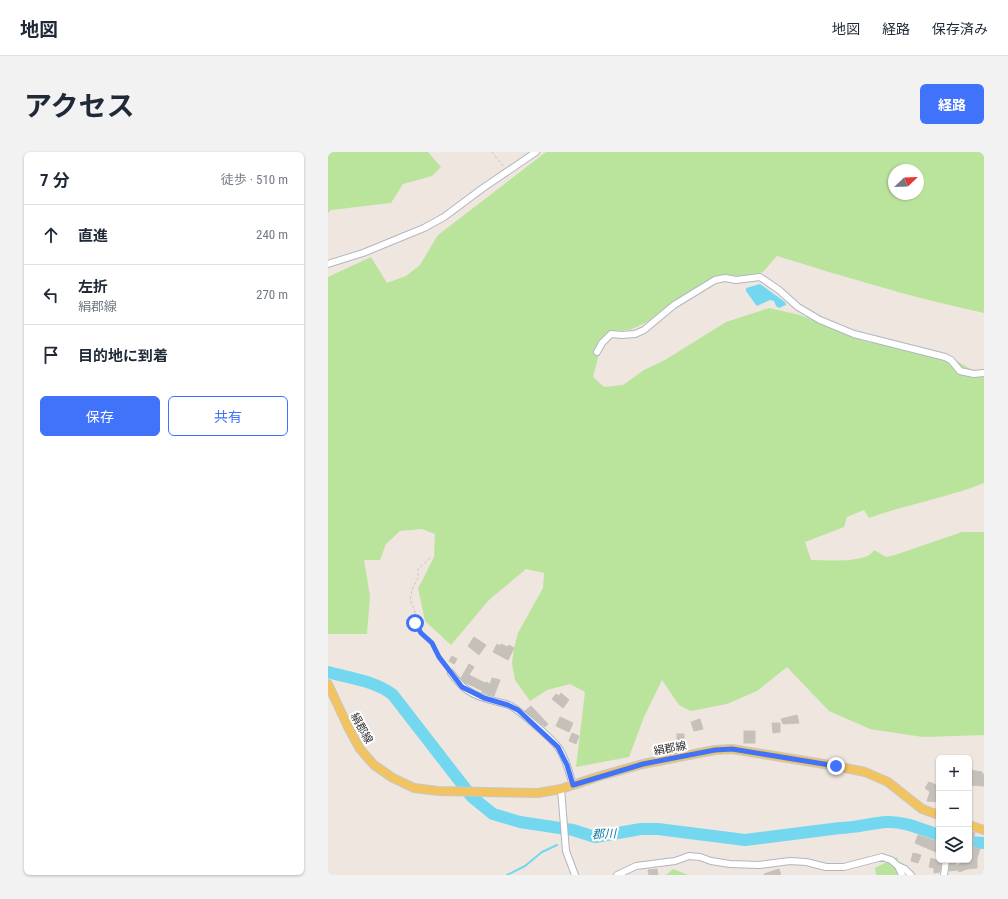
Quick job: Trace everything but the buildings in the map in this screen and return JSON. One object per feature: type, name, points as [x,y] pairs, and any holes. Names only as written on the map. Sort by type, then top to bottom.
[{"type":"main road","name":"絹郡線","points":[[328,684],[349,730],[360,749],[374,765],[393,778],[414,788],[461,792],[538,793],[561,789],[643,764],[715,750],[732,749],[865,772],[888,782],[922,809],[936,814]]},
{"type":"main road","points":[[972,826],[984,830]]},
{"type":"street","points":[[328,264],[363,253],[424,228],[444,217],[536,152]]},
{"type":"street","points":[[598,352],[602,343],[611,334],[635,334],[644,330],[674,305],[716,280],[725,278],[736,280],[760,277],[779,290],[798,307],[820,320],[854,334],[945,357],[951,360],[960,371],[974,374],[984,373]]},
{"type":"street","points":[[451,673],[462,687],[484,698],[508,705],[518,710],[558,747],[567,765],[573,785]]},
{"type":"street","points":[[561,789],[566,851],[575,875]]},
{"type":"street","points":[[617,875],[636,866],[675,861],[689,856],[730,864],[759,865],[790,861],[806,862],[826,867],[844,866],[882,857],[891,860],[911,875]]},
{"type":"street","points":[[944,875],[946,863]]},
{"type":"street","points":[[898,866],[902,875]]},
{"type":"path","points":[[492,152],[508,172]]},
{"type":"path","points":[[430,558],[418,569],[418,578],[413,587],[410,599],[415,612],[415,623],[421,633],[432,643],[439,657],[451,673]]},
{"type":"green space","points":[[328,152],[428,152],[441,167],[432,176],[403,184],[391,203],[331,210],[328,213]]},
{"type":"green space","points":[[546,152],[984,152],[984,313],[906,294],[777,256],[763,272],[743,277],[725,274],[704,282],[647,322],[630,330],[609,331],[599,354],[593,377],[604,387],[623,385],[644,370],[665,360],[726,322],[769,308],[800,315],[867,342],[945,354],[984,377],[984,483],[956,493],[869,518],[864,510],[847,517],[844,527],[805,542],[811,560],[836,561],[863,557],[870,554],[874,550],[886,557],[962,532],[984,532],[984,735],[923,737],[870,729],[829,711],[787,667],[757,691],[727,704],[691,711],[679,705],[662,680],[644,717],[629,757],[576,767],[585,692],[570,684],[547,690],[530,701],[515,680],[512,663],[518,633],[543,588],[544,573],[526,569],[489,600],[451,645],[425,621],[418,588],[434,557],[435,534],[422,529],[400,531],[386,544],[380,560],[364,560],[370,596],[367,634],[328,634],[328,277],[371,257],[387,283],[406,276],[420,265],[438,235]]},
{"type":"green space","points":[[897,857],[902,875],[876,875],[875,868]]},
{"type":"green space","points":[[673,869],[688,875],[666,875]]},
{"type":"water","points":[[760,284],[785,302],[786,305],[779,308],[776,306],[774,301],[770,300],[757,306],[746,291],[746,288]]},
{"type":"waterway","name":"郡川","points":[[328,672],[362,680],[379,686],[393,695],[472,797],[493,814],[520,822],[573,830],[595,837],[641,829],[658,829],[745,840],[887,822],[907,824],[936,834]]},
{"type":"waterway","name":"郡川","points":[[972,842],[984,843]]},
{"type":"waterway","points":[[507,875],[525,866],[542,852],[557,845]]},
{"type":"route","points":[[415,623],[421,633],[432,643],[439,657],[462,687],[474,694],[508,705],[518,710],[558,747],[567,765],[573,785],[643,764],[715,750],[732,749],[836,766]]}]
